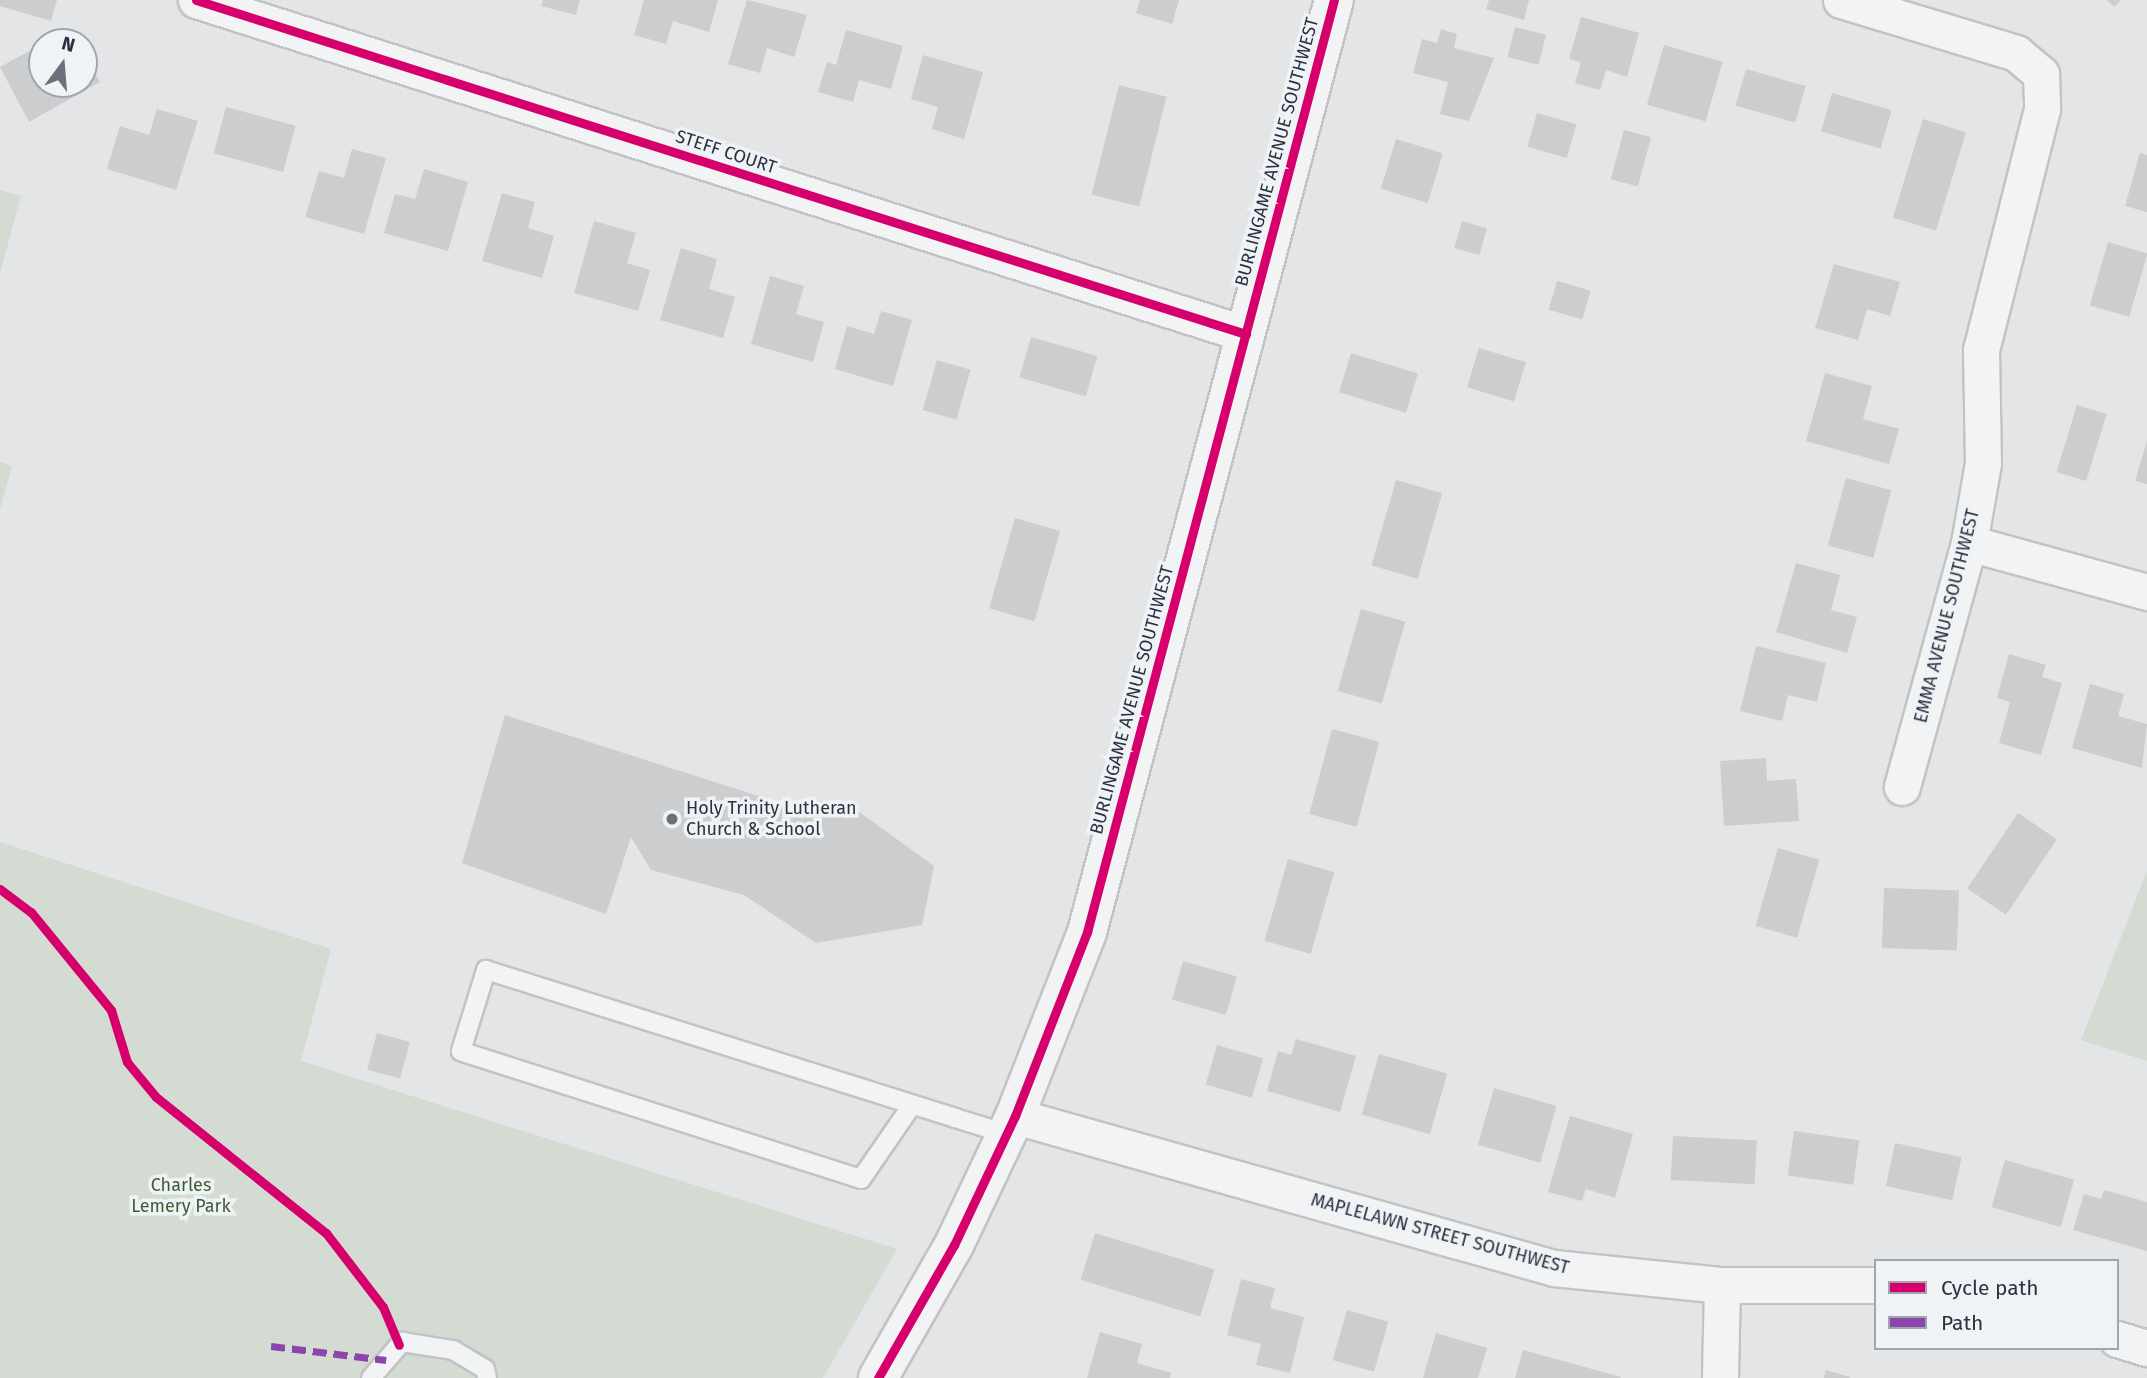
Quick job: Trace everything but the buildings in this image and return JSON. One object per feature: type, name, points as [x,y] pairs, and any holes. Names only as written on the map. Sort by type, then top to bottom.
[{"type":"street","name":"STEFF COURT","points":[[196,0],[1246,334]]},
{"type":"street","name":"BURLINGAME AVENUE SOUTHWEST","points":[[878,1378],[1011,1125],[1087,932],[1334,0]]},
{"type":"street","name":"EMMA AVENUE SOUTHWEST","points":[[1841,0],[2016,53],[2041,74],[2042,109],[1981,350],[1983,463],[1969,543],[1902,786]]},
{"type":"street","points":[[1969,543],[2147,592]]},
{"type":"street","name":"MAPLELAWN STREET SOUTHWEST","points":[[1011,1125],[1554,1268],[1722,1285],[1874,1285]]},
{"type":"street","points":[[1720,1378],[1722,1285]]},
{"type":"street","points":[[2119,1340],[2147,1348]]},
{"type":"lane","points":[[912,1105],[861,1179],[461,1051],[486,970],[912,1105],[1011,1125]]},
{"type":"lane","points":[[372,1378],[402,1342],[453,1350],[485,1369],[487,1378]]},
{"type":"green space","points":[[0,190],[21,196],[0,273]]},
{"type":"green space","points":[[0,462],[12,466],[0,510]]},
{"type":"green space","name":"Charles Lemery Park","points":[[0,842],[331,949],[301,1061],[897,1249],[823,1378],[0,1378]]},
{"type":"green space","points":[[2147,871],[2147,1061],[2081,1040]]},
{"type":"marked path","points":[[271,1346],[386,1360]]},
{"type":"cycle path","points":[[196,0],[1246,334]]},
{"type":"cycle path","points":[[878,1378],[954,1245],[1015,1116],[1087,932],[1334,0]]},
{"type":"cycle path","points":[[0,889],[31,912],[111,1010],[127,1062],[156,1097],[326,1233],[383,1307],[399,1345]]},
{"type":"place","name":"Holy Trinity Lutheran Church & School","points":[[672,819]]}]
